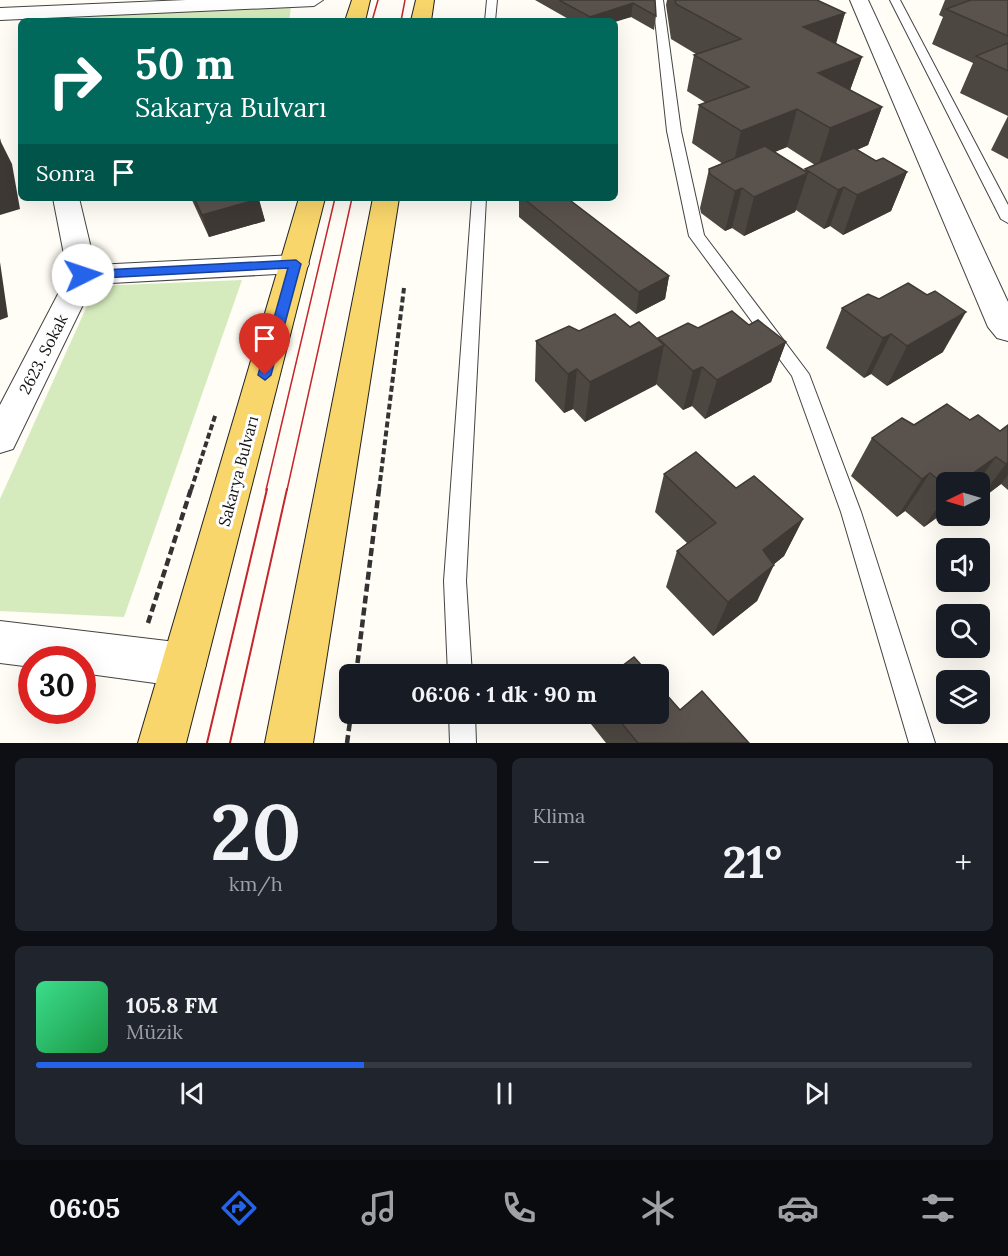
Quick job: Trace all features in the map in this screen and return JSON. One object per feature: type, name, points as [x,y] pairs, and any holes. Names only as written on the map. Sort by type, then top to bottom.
[{"type":"main road","points":[[356,18],[361,0]]},
{"type":"main road","points":[[422,18],[425,0]]},
{"type":"main road","name":"Sakarya Bulvarı","points":[[162,743],[296,264],[311,201]]},
{"type":"main road","points":[[289,743],[385,201]]},
{"type":"street","points":[[0,14],[28,17],[314,0]]},
{"type":"street","points":[[858,0],[1004,327],[1008,330]]},
{"type":"street","points":[[67,201],[83,275],[296,264]]},
{"type":"street","name":"2623. Sokak","points":[[0,439],[83,275]]},
{"type":"street","points":[[0,642],[184,665]]},
{"type":"lane","points":[[490,18],[492,0]]},
{"type":"lane","points":[[658,0],[674,131],[697,236],[800,374],[851,512],[922,743]]},
{"type":"lane","points":[[895,0],[1008,219]]},
{"type":"lane","points":[[459,664],[455,581],[479,201]]},
{"type":"lane","points":[[462,724],[463,743]]},
{"type":"path","points":[[357,664],[405,280]]},
{"type":"path","points":[[136,658],[217,410]]},
{"type":"path","points":[[347,743],[350,724]]},
{"type":"green space","points":[[291,7],[289,18],[66,18]]},
{"type":"green space","points":[[242,280],[124,617],[0,611],[0,499],[96,286]]},
{"type":"building","points":[[559,0],[655,0],[656,16],[633,3],[590,17]]},
{"type":"building","points":[[675,0],[817,0],[845,13],[803,27],[862,57],[818,73],[882,107],[830,128],[797,109],[741,131],[699,105],[749,87],[694,55],[741,39],[676,4]]},
{"type":"building","points":[[971,0],[1008,0],[1008,36],[946,9]]},
{"type":"building","points":[[1008,43],[1008,71],[976,56]]},
{"type":"building","points":[[765,146],[808,173],[754,197],[742,188],[735,191],[710,174],[709,169]]},
{"type":"building","points":[[854,148],[876,161],[883,158],[907,172],[857,195],[844,187],[838,190],[805,169]]},
{"type":"building","points":[[195,201],[252,201],[202,215]]},
{"type":"building","points":[[527,201],[571,201],[669,276],[639,292]]},
{"type":"building","points":[[908,283],[927,295],[935,291],[966,312],[907,346],[891,334],[883,338],[842,308],[868,294],[879,299]]},
{"type":"building","points":[[732,311],[749,325],[758,320],[786,342],[717,380],[702,367],[693,371],[658,338],[688,323],[698,328]]},
{"type":"building","points":[[615,314],[630,327],[639,322],[664,345],[590,382],[577,369],[568,374],[536,341],[569,326],[579,331]]},
{"type":"building","points":[[947,404],[970,420],[978,415],[1000,431],[1008,425],[1008,462],[1006,464],[996,457],[975,472],[936,472],[936,478],[930,473],[922,479],[872,438],[902,418],[914,425]]},
{"type":"building","points":[[696,452],[736,488],[754,476],[803,519],[763,550],[774,565],[728,602],[677,551],[716,523],[664,474]]},
{"type":"building","points":[[634,657],[640,664],[625,664]]},
{"type":"building","points":[[702,691],[749,743],[638,743],[622,724],[669,724],[669,698],[680,710]]},
{"type":"tram line","points":[[373,18],[378,0]]},
{"type":"tram line","points":[[402,18],[405,0]]},
{"type":"tram line","points":[[266,490],[334,201]]},
{"type":"tram line","points":[[287,490],[351,201]]},
{"type":"tram line","points":[[207,743],[267,489]]},
{"type":"tram line","points":[[230,743],[287,489]]},
{"type":"route","points":[[83,275],[296,264],[265,375]]}]
